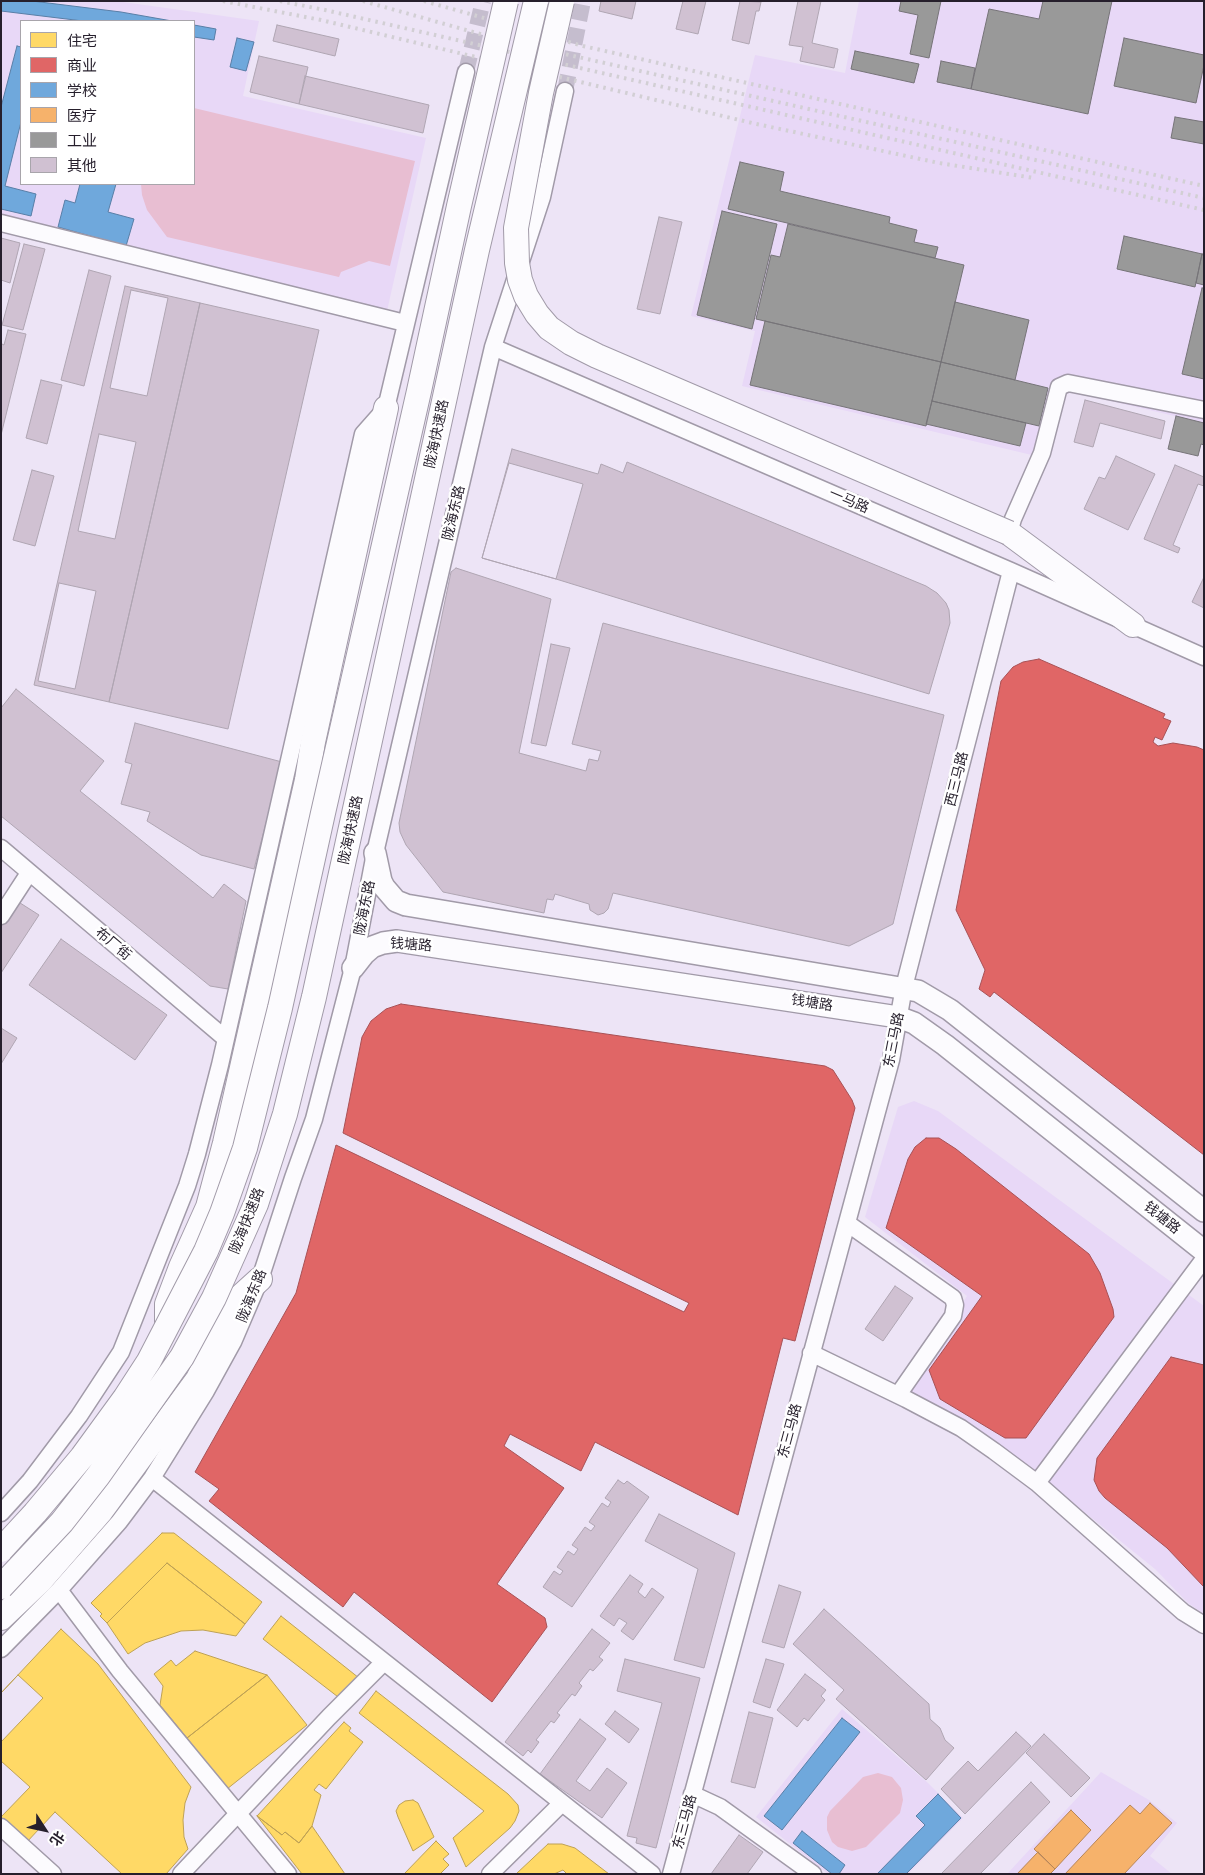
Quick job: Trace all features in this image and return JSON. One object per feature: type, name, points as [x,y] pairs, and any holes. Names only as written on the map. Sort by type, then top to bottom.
[{"type":"highway","name":"陇海快速路","points":[[1,1550],[36,1513],[82,1457],[125,1398],[167,1328],[206,1251],[222,1213],[244,1148],[265,1070],[506,1]]},
{"type":"highway","name":"陇海快速路","points":[[1,1587],[68,1514],[98,1476],[182,1357],[214,1298],[256,1204],[285,1114],[314,997],[475,260],[536,1]]},
{"type":"highway","points":[[562,1],[516,228],[517,263],[520,280],[526,296],[537,314],[549,328],[571,343],[597,356],[1009,533],[1133,626]]},
{"type":"highway","points":[[167,1328],[168,1304],[180,1267],[208,1207],[223,1151],[307,780],[313,742],[386,408]]},
{"type":"highway","points":[[1,1618],[40,1581],[101,1511],[198,1379],[239,1298],[260,1279]]},
{"type":"main road","points":[[375,853],[380,881],[396,901],[406,905],[904,987],[918,991],[950,1010],[1204,1211]]},
{"type":"main road","name":"钱塘路","points":[[353,968],[364,954],[372,948],[383,943],[397,941],[898,1016],[914,1023],[945,1045],[1204,1251]]},
{"type":"street","points":[[1,1513],[30,1481],[79,1416],[121,1352],[187,1186],[226,1039],[363,434],[386,408],[466,72]]},
{"type":"street","name":"陇海东路","points":[[1,1649],[59,1590],[119,1522],[152,1478],[206,1391],[228,1350],[260,1279],[314,1119],[353,968],[375,853],[493,347],[542,197],[565,91]]},
{"type":"street","points":[[1,223],[405,323]]},
{"type":"street","name":"一马路","points":[[493,347],[1011,571],[1204,657]]},
{"type":"street","points":[[1009,533],[1013,518],[1042,453],[1059,387],[1068,383],[1204,410]]},
{"type":"street","name":"西三马路","points":[[904,987],[1011,571]]},
{"type":"street","name":"布厂街","points":[[1,848],[226,1039]]},
{"type":"street","points":[[1,916],[29,873]]},
{"type":"street","name":"东三马路","points":[[671,1874],[890,1060],[904,987]]},
{"type":"street","points":[[847,1223],[952,1298],[955,1305],[953,1316],[898,1395]]},
{"type":"street","points":[[1037,1483],[1204,1259]]},
{"type":"street","points":[[811,1353],[898,1395],[960,1428],[1037,1483],[1183,1612],[1204,1625]]},
{"type":"street","points":[[152,1478],[652,1874]]},
{"type":"street","points":[[59,1590],[120,1671],[288,1874]]},
{"type":"street","points":[[181,1874],[329,1717],[384,1662]]},
{"type":"street","points":[[692,1794],[720,1807],[813,1874]]},
{"type":"street","points":[[490,1874],[562,1803]]},
{"type":"street","points":[[1,1827],[53,1874]]},
{"type":"shaded area","points":[[1,1],[116,1],[259,21],[243,96],[426,138],[387,311],[1,214]]},
{"type":"shaded area","points":[[859,1],[1204,1],[1204,423],[1052,387],[1036,456],[742,386],[755,331],[691,316],[755,55],[845,73]]},
{"type":"shaded area","points":[[195,108],[415,161],[390,266],[369,261],[341,272],[339,277],[167,237],[147,210],[141,185],[195,185]]},
{"type":"shaded area","points":[[914,1101],[938,1111],[1204,1306],[1204,1614],[1188,1603],[1155,1569],[1021,1461],[990,1439],[909,1390],[967,1296],[865,1217],[898,1107]]},
{"type":"shaded area","points":[[842,1709],[928,1783],[963,1818],[908,1874],[828,1874],[756,1817]]},
{"type":"shaded area","points":[[1101,1772],[1149,1800],[1177,1823],[1150,1856],[1172,1874],[1007,1874]]},
{"type":"shaded area","points":[[878,1773],[892,1777],[901,1788],[903,1800],[900,1813],[866,1847],[852,1851],[838,1847],[832,1842],[827,1830],[827,1817],[830,1811],[863,1777]]},
{"type":"building: 住宅","points":[[162,1533],[174,1533],[262,1602],[245,1624],[167,1563],[107,1623],[100,1616],[102,1614],[91,1603]]},
{"type":"building: 住宅","points":[[167,1563],[245,1624],[236,1636],[203,1630],[181,1631],[145,1643],[128,1654],[107,1623]]},
{"type":"building: 住宅","points":[[281,1616],[359,1678],[342,1700],[263,1639]]},
{"type":"building: 住宅","points":[[61,1629],[98,1664],[191,1787],[185,1803],[183,1820],[184,1837],[188,1849],[166,1874],[57,1874],[1,1822],[1,1693]]},
{"type":"building: 住宅","points":[[195,1651],[267,1675],[187,1738],[160,1705],[163,1686],[154,1674],[171,1660],[176,1666]]},
{"type":"building: 住宅","points":[[18,1675],[43,1698],[1,1742],[1,1693]]},
{"type":"building: 住宅","points":[[267,1675],[307,1725],[227,1789],[187,1738]]},
{"type":"building: 住宅","points":[[376,1691],[508,1794],[518,1805],[519,1811],[510,1828],[466,1867],[453,1838],[484,1811],[359,1713]]},
{"type":"building: 住宅","points":[[344,1722],[351,1728],[349,1731],[363,1742],[326,1789],[319,1784],[314,1790],[321,1795],[312,1826],[299,1843],[285,1832],[282,1835],[257,1816]]},
{"type":"building: 住宅","points":[[1,1761],[30,1787],[1,1817]]},
{"type":"building: 住宅","points":[[413,1800],[418,1803],[434,1837],[413,1851],[396,1811],[399,1805],[405,1801]]},
{"type":"building: 住宅","points":[[55,1812],[122,1874],[57,1874],[25,1844]]},
{"type":"building: 住宅","points":[[257,1816],[282,1835],[285,1832],[299,1843],[312,1826],[345,1874],[302,1874]]},
{"type":"building: 住宅","points":[[436,1841],[449,1854],[443,1859],[449,1865],[440,1874],[404,1874]]},
{"type":"building: 住宅","points":[[548,1844],[562,1844],[575,1848],[609,1874],[567,1874],[563,1870],[554,1874],[516,1874]]},
{"type":"building: 商业","points":[[1039,659],[1165,714],[1163,718],[1171,721],[1162,740],[1155,737],[1153,742],[1158,746],[1173,743],[1204,750],[1204,1155],[994,992],[990,997],[979,989],[985,970],[956,910],[1001,681],[1013,667],[1023,662]]},
{"type":"building: 商业","points":[[401,1004],[825,1066],[833,1070],[855,1108],[795,1341],[783,1338],[738,1515],[595,1442],[581,1471],[510,1434],[504,1446],[564,1488],[497,1584],[545,1618],[547,1627],[492,1702],[354,1592],[343,1607],[209,1501],[219,1489],[195,1472],[296,1293],[336,1145],[684,1312],[689,1303],[343,1133],[362,1037],[371,1021],[386,1009]]},
{"type":"building: 商业","points":[[926,1138],[939,1138],[956,1149],[1089,1254],[1100,1273],[1113,1309],[1114,1317],[1026,1438],[1005,1438],[940,1399],[929,1370],[982,1296],[886,1228],[908,1159],[915,1147]]},
{"type":"building: 商业","points":[[1171,1357],[1204,1365],[1204,1587],[1167,1548],[1105,1498],[1094,1480],[1097,1458]]},
{"type":"building: 学校","points":[[1,1],[32,1],[121,12],[166,20],[75,20],[1,11]]},
{"type":"building: 学校","points":[[195,25],[216,29],[214,40],[195,37]]},
{"type":"building: 学校","points":[[237,38],[254,42],[246,71],[230,67]]},
{"type":"building: 学校","points":[[17,46],[20,47],[20,126],[5,186],[36,194],[31,216],[1,209],[1,107]]},
{"type":"building: 学校","points":[[80,185],[116,185],[108,212],[134,219],[126,246],[58,227],[65,200],[75,203]]},
{"type":"building: 学校","points":[[842,1718],[860,1732],[782,1830],[764,1816]]},
{"type":"building: 学校","points":[[938,1794],[961,1818],[906,1874],[877,1874],[925,1825],[916,1816]]},
{"type":"building: 学校","points":[[802,1831],[845,1865],[839,1874],[832,1874],[793,1843]]},
{"type":"building: 医疗","points":[[1150,1803],[1172,1823],[1124,1874],[1065,1874],[1130,1805],[1140,1814]]},
{"type":"building: 医疗","points":[[1071,1810],[1091,1830],[1055,1869],[1034,1849]]},
{"type":"building: 医疗","points":[[1038,1852],[1055,1869],[1050,1874],[1017,1874]]},
{"type":"building: 工业","points":[[901,1],[941,1],[929,58],[910,54],[918,15],[899,11]]},
{"type":"building: 工业","points":[[1043,1],[1112,1],[1088,114],[971,89],[989,9],[1039,19]]},
{"type":"building: 工业","points":[[1124,38],[1204,55],[1204,65],[1196,103],[1114,86]]},
{"type":"building: 工业","points":[[855,51],[919,64],[914,83],[851,69]]},
{"type":"building: 工业","points":[[941,61],[975,68],[971,89],[937,82]]},
{"type":"building: 工业","points":[[1175,117],[1204,122],[1204,144],[1171,138]]},
{"type":"building: 工业","points":[[740,162],[784,172],[780,191],[890,217],[889,223],[917,230],[914,242],[938,247],[935,258],[728,209]]},
{"type":"building: 工业","points":[[722,211],[777,224],[752,329],[697,315]]},
{"type":"building: 工业","points":[[788,224],[964,265],[941,362],[756,319],[771,255],[780,257]]},
{"type":"building: 工业","points":[[1124,236],[1202,254],[1195,287],[1117,269]]},
{"type":"building: 工业","points":[[1202,254],[1204,254],[1204,285],[1196,283]]},
{"type":"building: 工业","points":[[1202,288],[1204,288],[1204,379],[1182,374]]},
{"type":"building: 工业","points":[[955,302],[1029,320],[1015,380],[941,362]]},
{"type":"building: 工业","points":[[765,321],[941,362],[926,426],[750,385]]},
{"type":"building: 工业","points":[[941,362],[1048,388],[1039,426],[932,401]]},
{"type":"building: 工业","points":[[932,401],[1026,423],[1020,446],[926,424]]},
{"type":"building: 工业","points":[[1176,416],[1204,423],[1204,445],[1201,444],[1198,456],[1168,449]]},
{"type":"building: 其他","points":[[601,1],[636,1],[632,19],[599,11]]},
{"type":"building: 其他","points":[[683,1],[706,1],[698,34],[676,29]]},
{"type":"building: 其他","points":[[740,1],[761,2],[759,11],[756,11],[749,44],[732,40]]},
{"type":"building: 其他","points":[[798,1],[821,1],[812,43],[838,49],[834,68],[800,61],[803,47],[789,45]]},
{"type":"building: 其他","points":[[277,25],[339,39],[335,56],[273,41]]},
{"type":"building: 其他","points":[[259,56],[308,67],[299,104],[250,92]]},
{"type":"building: 其他","points":[[305,76],[429,105],[423,133],[299,104]]},
{"type":"building: 其他","points":[[659,217],[682,222],[660,314],[637,309]]},
{"type":"building: 其他","points":[[1,238],[20,243],[10,283],[1,280]]},
{"type":"building: 其他","points":[[24,244],[45,249],[23,330],[2,325]]},
{"type":"building: 其他","points":[[89,270],[111,276],[84,386],[61,380]]},
{"type":"building: 其他","points":[[125,286],[200,303],[109,702],[34,685]]},
{"type":"building: 其他","points":[[131,290],[168,298],[147,396],[110,388]]},
{"type":"building: 其他","points":[[200,303],[319,330],[228,729],[109,702]]},
{"type":"building: 其他","points":[[8,330],[26,334],[1,435],[1,346],[2,344],[4,345]]},
{"type":"building: 其他","points":[[41,380],[62,385],[47,444],[26,438]]},
{"type":"building: 其他","points":[[1085,400],[1165,421],[1161,439],[1100,423],[1093,447],[1074,442]]},
{"type":"building: 其他","points":[[99,434],[136,442],[115,539],[78,531]]},
{"type":"building: 其他","points":[[512,449],[598,474],[601,464],[623,473],[627,462],[926,586],[937,593],[946,603],[949,610],[950,623],[929,694],[482,558]]},
{"type":"building: 其他","points":[[1116,456],[1155,474],[1128,530],[1084,509],[1099,477],[1105,479]]},
{"type":"building: 其他","points":[[509,463],[583,484],[556,579],[482,558]]},
{"type":"building: 其他","points":[[1175,465],[1204,477],[1204,486],[1198,484],[1173,545],[1180,548],[1178,553],[1144,539]]},
{"type":"building: 其他","points":[[32,470],[54,476],[35,546],[13,540]]},
{"type":"building: 其他","points":[[456,568],[551,599],[519,753],[586,771],[589,759],[598,761],[601,751],[572,744],[603,623],[944,715],[893,924],[849,946],[613,893],[608,909],[598,915],[590,910],[589,904],[555,894],[553,900],[547,899],[544,913],[443,892],[406,845],[400,832],[399,823],[451,572]]},
{"type":"building: 其他","points":[[1204,577],[1204,608],[1192,602]]},
{"type":"building: 其他","points":[[59,583],[96,591],[75,689],[38,681]]},
{"type":"building: 其他","points":[[551,644],[570,648],[546,746],[531,743]]},
{"type":"building: 其他","points":[[16,689],[104,761],[80,791],[213,898],[224,884],[246,901],[228,989],[210,986],[1,816],[1,708]]},
{"type":"building: 其他","points":[[135,723],[282,762],[254,869],[201,855],[147,821],[150,812],[121,804],[132,764],[125,762]]},
{"type":"building: 其他","points":[[17,901],[39,915],[1,973],[1,926]]},
{"type":"building: 其他","points":[[61,939],[167,1015],[135,1060],[29,985]]},
{"type":"building: 其他","points":[[1,1028],[17,1038],[1,1064]]},
{"type":"building: 其他","points":[[895,1286],[913,1298],[883,1341],[865,1329]]},
{"type":"building: 其他","points":[[618,1480],[624,1484],[627,1481],[649,1497],[572,1607],[543,1587],[554,1571],[560,1575],[563,1571],[557,1567],[568,1551],[574,1555],[578,1549],[572,1545],[585,1527],[591,1531],[595,1526],[589,1522],[602,1503],[608,1507],[611,1502],[605,1498]]},
{"type":"building: 其他","points":[[659,1514],[735,1553],[704,1668],[674,1660],[698,1569],[645,1541]]},
{"type":"building: 其他","points":[[630,1575],[643,1584],[638,1592],[645,1598],[652,1588],[664,1597],[633,1640],[621,1631],[627,1623],[619,1618],[614,1626],[600,1616]]},
{"type":"building: 其他","points":[[779,1585],[801,1592],[784,1648],[762,1642]]},
{"type":"building: 其他","points":[[824,1609],[929,1704],[930,1719],[940,1728],[945,1740],[954,1748],[926,1780],[836,1699],[844,1690],[793,1644]]},
{"type":"building: 其他","points":[[592,1629],[610,1643],[599,1657],[603,1660],[593,1671],[590,1669],[579,1683],[582,1686],[575,1696],[572,1694],[557,1713],[560,1715],[554,1723],[551,1721],[536,1740],[539,1742],[531,1753],[528,1750],[523,1756],[505,1742]]},
{"type":"building: 其他","points":[[625,1659],[700,1678],[656,1848],[636,1843],[637,1838],[627,1836],[662,1703],[617,1691]]},
{"type":"building: 其他","points":[[766,1659],[784,1664],[770,1708],[753,1702]]},
{"type":"building: 其他","points":[[805,1674],[826,1690],[821,1696],[825,1700],[808,1721],[804,1718],[797,1727],[777,1710]]},
{"type":"building: 其他","points":[[615,1711],[639,1729],[629,1743],[605,1724]]},
{"type":"building: 其他","points":[[749,1712],[773,1718],[755,1788],[731,1782]]},
{"type":"building: 其他","points":[[580,1719],[606,1739],[576,1781],[590,1791],[607,1768],[627,1783],[602,1818],[540,1774]]},
{"type":"building: 其他","points":[[1016,1732],[1031,1746],[965,1814],[941,1789],[968,1761],[978,1771]]},
{"type":"building: 其他","points":[[1044,1734],[1090,1778],[1071,1797],[1026,1753]]},
{"type":"building: 其他","points":[[1031,1782],[1050,1802],[980,1874],[941,1874]]},
{"type":"building: 其他","points":[[739,1835],[763,1852],[747,1874],[711,1874]]},
{"type":"tunnel","points":[[466,72],[483,1]]},
{"type":"tunnel","points":[[565,91],[583,1]]},
{"type":"railway","points":[[223,1],[321,20],[752,123],[939,163],[1034,178]]},
{"type":"railway","points":[[280,1],[1204,210]]},
{"type":"railway","points":[[363,1],[498,39],[1204,198]]},
{"type":"railway","points":[[424,1],[583,46],[1204,186]]}]
